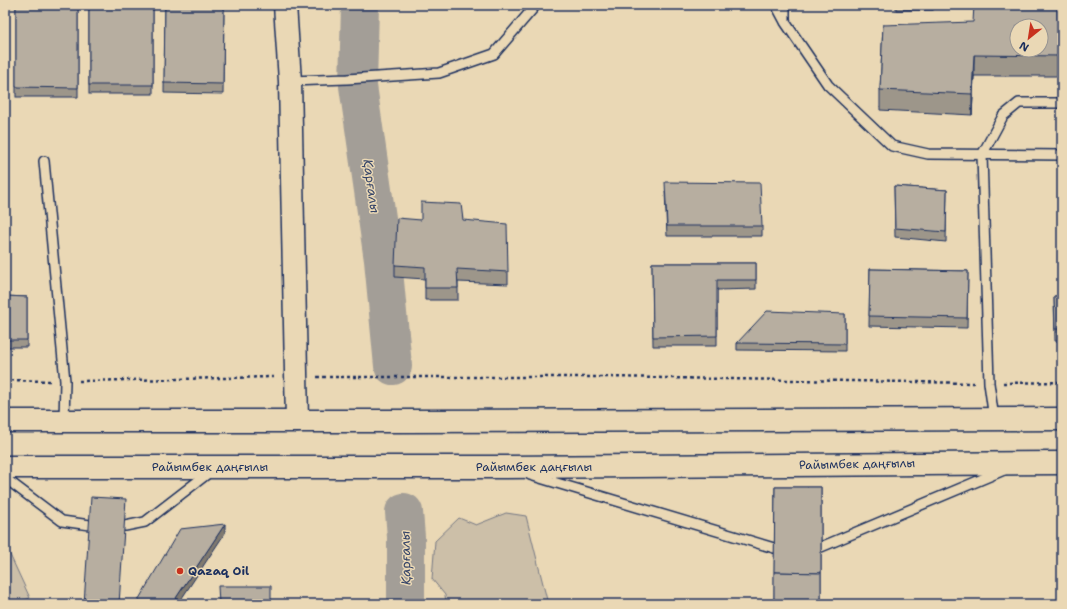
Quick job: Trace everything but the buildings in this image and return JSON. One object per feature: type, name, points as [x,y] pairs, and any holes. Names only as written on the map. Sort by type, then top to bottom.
[{"type":"main road","points":[[285,5],[290,81],[297,421]]},
{"type":"main road","points":[[5,421],[1062,419]]},
{"type":"main road","name":"Райымбек даңғылы","points":[[5,467],[506,467],[1062,463]]},
{"type":"lane","points":[[290,81],[439,73],[494,54],[536,5]]},
{"type":"lane","points":[[776,5],[785,22],[828,85],[892,146],[928,154],[1062,155]]},
{"type":"lane","points":[[785,5],[785,22]]},
{"type":"lane","points":[[994,419],[988,383],[982,155],[1002,116],[1019,103],[1062,102]]},
{"type":"lane","points":[[44,161],[65,381],[64,420]]},
{"type":"lane","points":[[821,547],[1021,463]]},
{"type":"lane","points":[[124,526],[145,522],[217,466]]},
{"type":"lane","points":[[506,467],[774,548]]},
{"type":"lane","points":[[5,478],[62,521],[90,525]]},
{"type":"path","points":[[5,380],[65,381],[297,376],[598,377],[988,383],[1062,382]]},
{"type":"shaded area","points":[[506,513],[526,516],[548,604],[446,604],[445,595],[432,579],[435,541],[459,518],[476,525]]},
{"type":"shaded area","points":[[5,544],[30,598],[12,604],[5,604]]},
{"type":"waterway","name":"Қарғалы","points":[[360,5],[358,86],[383,260],[393,366]]},
{"type":"waterway","name":"Қарғалы","points":[[404,512],[406,537],[406,604]]},
{"type":"place","name":"Qazaq Oil","points":[[180,571]]}]
